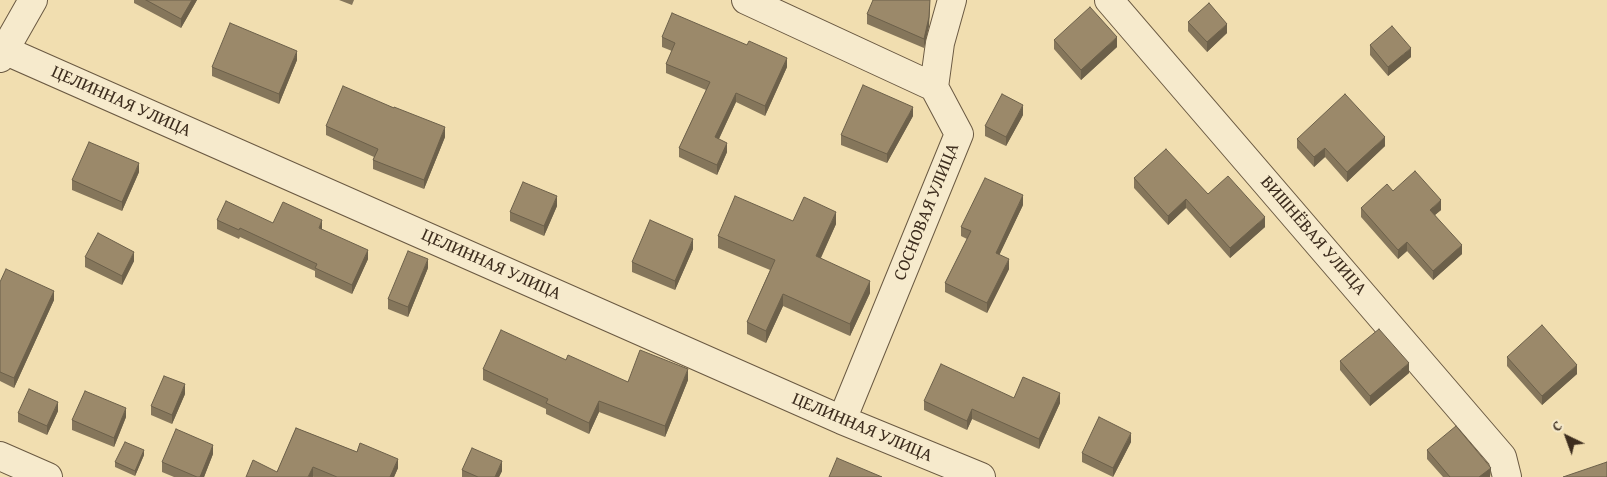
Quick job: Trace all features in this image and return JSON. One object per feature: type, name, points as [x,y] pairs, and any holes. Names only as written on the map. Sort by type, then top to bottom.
[{"type":"street","points":[[2,54],[33,0]]},
{"type":"street","points":[[746,0],[934,87],[940,43],[952,0]]},
{"type":"street","name":"ВИШНЁВАЯ УЛИЦА","points":[[1110,0],[1502,457],[1507,477]]},
{"type":"street","name":"ЦЕЛИННАЯ УЛИЦА","points":[[2,54],[842,420],[981,477]]},
{"type":"street","name":"СОСНОВАЯ УЛИЦА","points":[[842,420],[959,134],[934,87]]},
{"type":"street","points":[[0,456],[48,477]]},
{"type":"building","points":[[146,0],[192,0],[181,19]]},
{"type":"building","points":[[873,0],[930,0],[929,17],[924,39],[867,14]]},
{"type":"building","points":[[1209,3],[1227,24],[1207,42],[1188,22]]},
{"type":"building","points":[[1090,7],[1117,37],[1081,70],[1054,40]]},
{"type":"building","points":[[672,13],[747,45],[749,41],[787,58],[765,106],[736,93],[715,137],[727,143],[717,165],[679,148],[710,82],[666,64],[675,43],[662,37]]},
{"type":"building","points":[[230,23],[297,51],[279,94],[212,67]]},
{"type":"building","points":[[1392,26],[1411,48],[1388,67],[1370,45]]},
{"type":"building","points":[[863,85],[913,107],[887,154],[841,135]]},
{"type":"building","points":[[343,86],[445,127],[424,180],[373,160],[378,149],[326,126]]},
{"type":"building","points":[[1002,94],[1023,105],[1006,137],[985,126]]},
{"type":"building","points":[[1345,94],[1385,137],[1347,172],[1325,148],[1314,157],[1297,139]]},
{"type":"building","points":[[89,142],[139,163],[122,202],[72,180]]},
{"type":"building","points":[[1166,149],[1208,194],[1228,176],[1265,217],[1230,248],[1186,199],[1168,216],[1134,178]]},
{"type":"building","points":[[1415,171],[1441,200],[1430,210],[1462,245],[1433,271],[1407,242],[1398,250],[1361,208],[1387,184],[1393,191]]},
{"type":"building","points":[[985,178],[1023,195],[996,253],[1009,259],[987,303],[945,283],[971,231],[961,227]]},
{"type":"building","points":[[523,182],[557,196],[544,226],[510,212]]},
{"type":"building","points":[[735,196],[793,221],[804,197],[836,212],[816,256],[870,281],[850,324],[783,294],[766,331],[747,322],[775,260],[718,236]]},
{"type":"building","points":[[226,201],[273,223],[283,202],[322,220],[319,228],[368,250],[352,285],[315,268],[317,264],[240,228],[239,230],[217,220]]},
{"type":"building","points":[[650,220],[693,239],[675,281],[632,262]]},
{"type":"building","points":[[98,233],[134,252],[122,276],[85,257]]},
{"type":"building","points":[[408,251],[428,259],[408,307],[388,299]]},
{"type":"building","points":[[6,269],[54,291],[14,378],[0,372],[0,282]]},
{"type":"building","points":[[1542,325],[1577,365],[1542,396],[1507,357]]},
{"type":"building","points":[[1379,329],[1409,363],[1370,396],[1340,361]]},
{"type":"building","points":[[501,330],[566,360],[568,355],[628,382],[640,350],[688,369],[665,426],[599,401],[589,423],[546,403],[548,399],[483,369]]},
{"type":"building","points":[[941,364],[1014,398],[1023,377],[1060,393],[1039,439],[972,409],[967,421],[924,401]]},
{"type":"building","points":[[164,376],[185,384],[172,415],[151,406]]},
{"type":"building","points":[[29,389],[58,402],[47,426],[18,413]]},
{"type":"building","points":[[85,391],[126,408],[114,438],[72,420]]},
{"type":"building","points":[[1099,417],[1131,433],[1113,468],[1082,453]]},
{"type":"building","points":[[1456,426],[1491,468],[1479,477],[1450,477],[1427,450]]},
{"type":"building","points":[[296,428],[357,452],[360,443],[398,459],[390,477],[337,477],[313,467],[308,477],[246,477],[253,460],[277,472]]},
{"type":"building","points":[[176,429],[213,445],[200,477],[162,462]]},
{"type":"building","points":[[125,442],[144,450],[135,471],[115,462]]},
{"type":"building","points":[[472,448],[502,461],[495,477],[478,477],[462,470]]},
{"type":"building","points":[[837,458],[882,477],[829,477]]},
{"type":"building","points":[[1607,462],[1607,477],[1563,477]]}]
